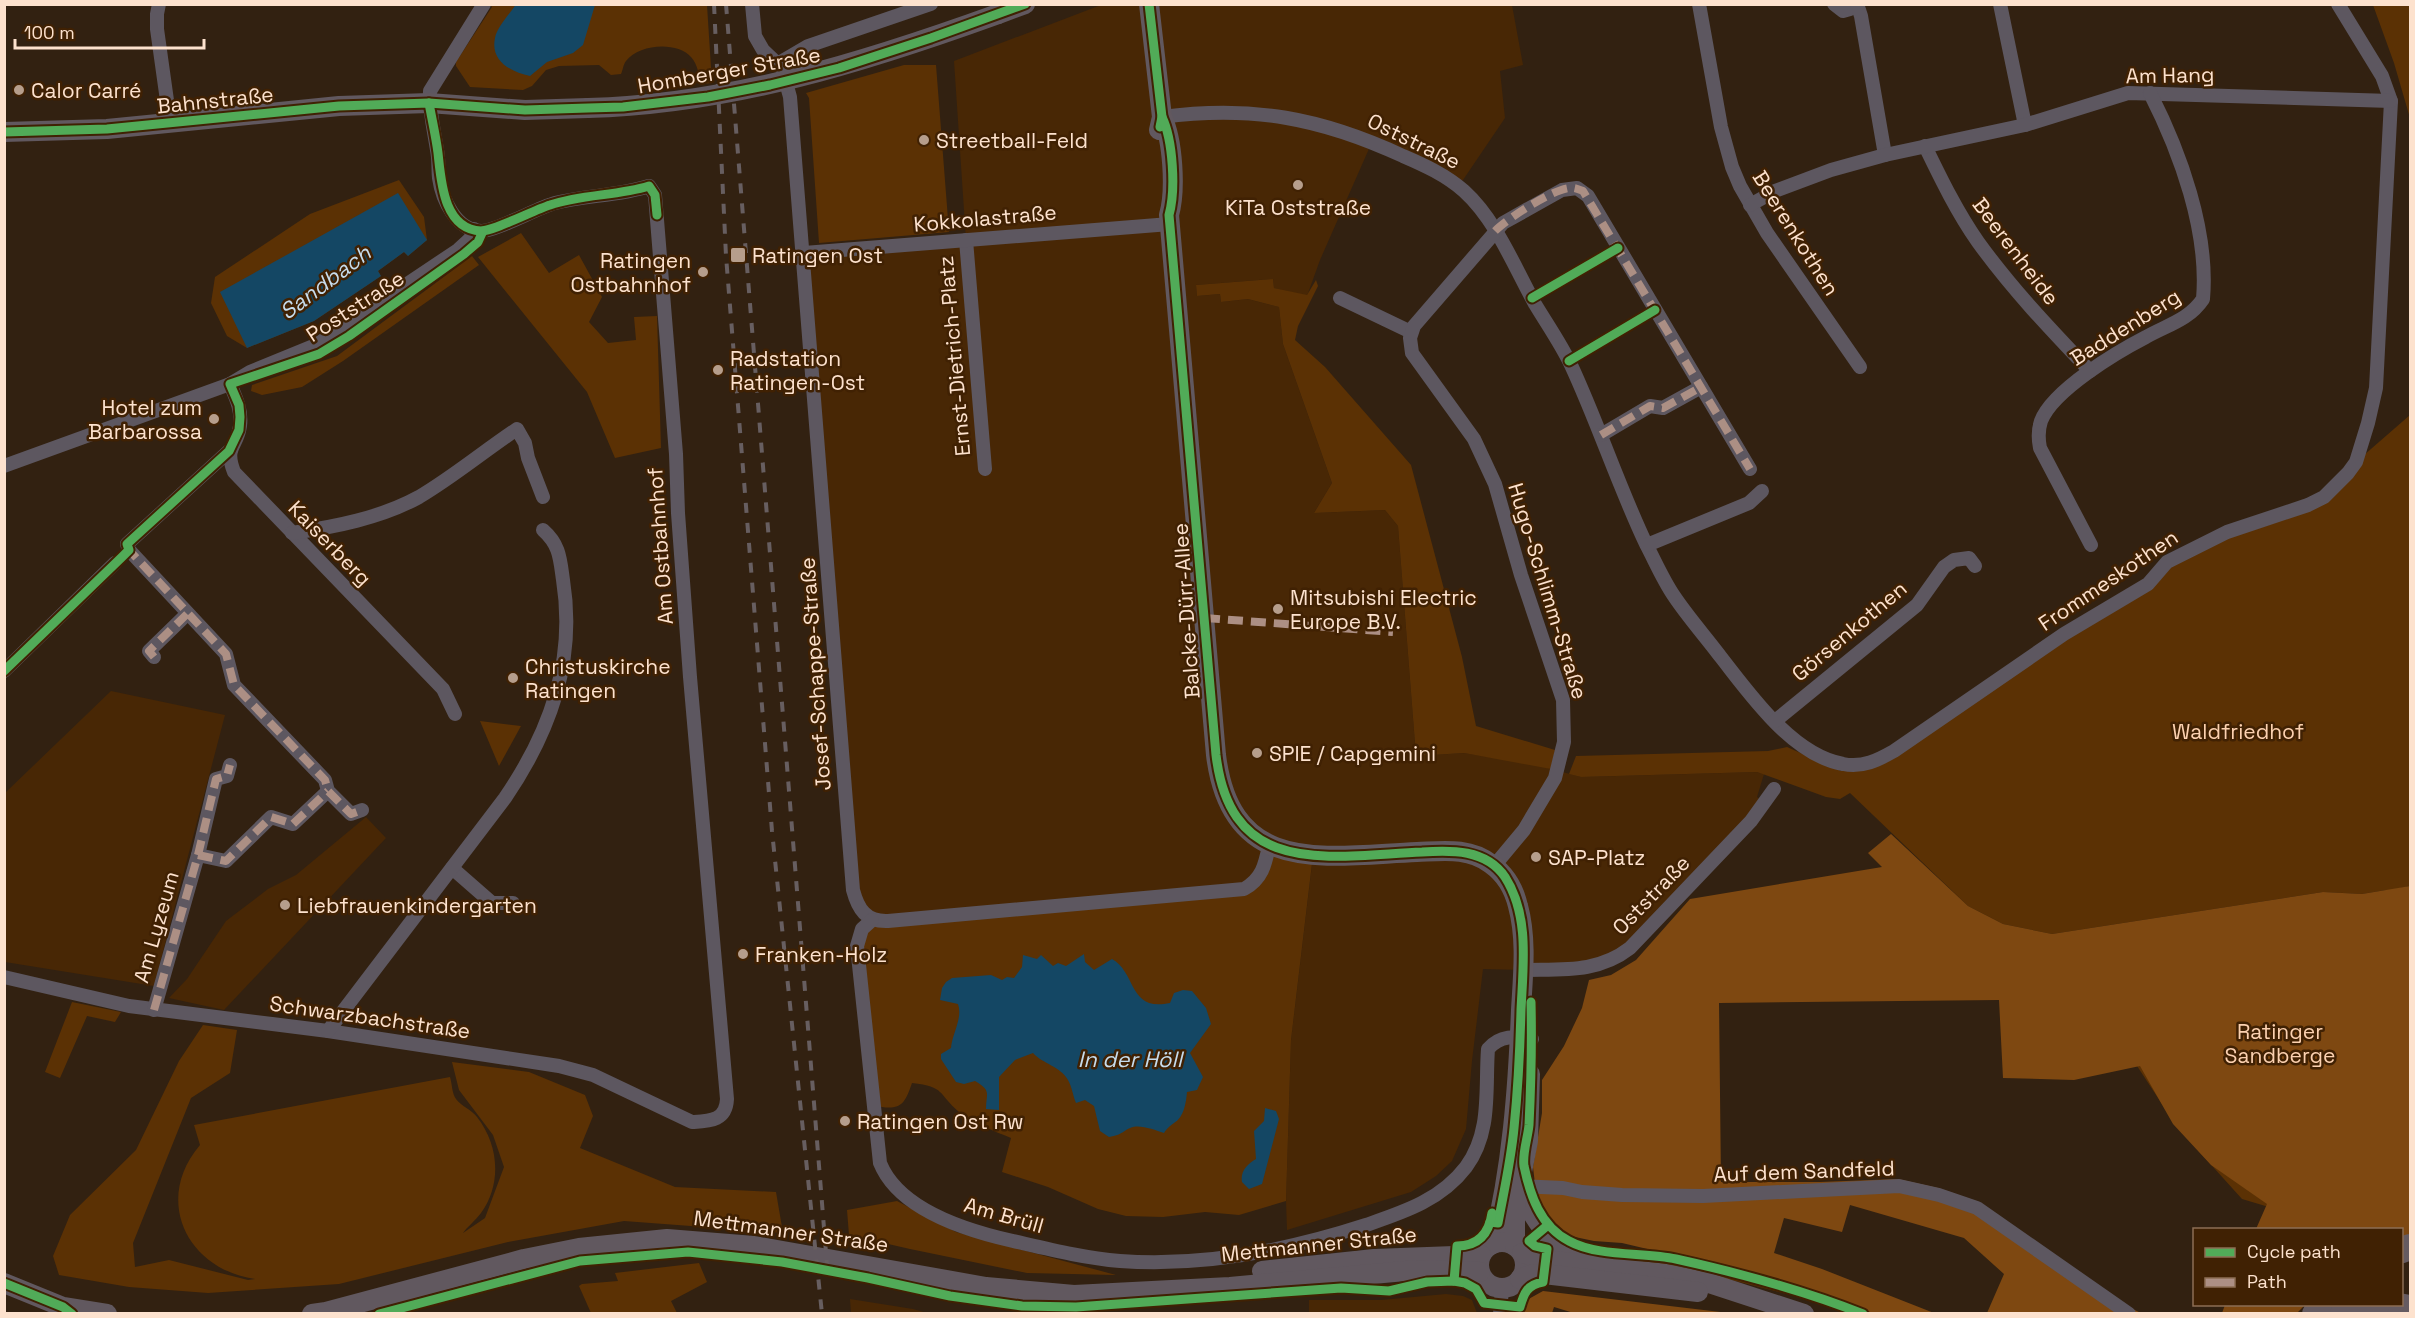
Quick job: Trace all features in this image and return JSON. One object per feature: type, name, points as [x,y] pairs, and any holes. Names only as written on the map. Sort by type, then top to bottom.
[{"type":"highway","points":[[2343,1314],[2357,1308],[2370,1306]]},
{"type":"main road","name":"Homberger Straße","points":[[429,103],[525,110],[623,107],[770,85],[839,68],[1025,4]]},
{"type":"main road","name":"Balcke-Dürr-Allee","points":[[1146,8],[1157,58],[1162,117],[1169,130],[1173,201],[1170,220],[1218,775],[1223,794],[1233,814],[1256,838],[1269,846],[1294,853],[1313,855],[1456,850],[1479,857],[1504,875],[1521,918],[1524,970],[1528,1141],[1515,1207],[1518,1250]]},
{"type":"main road","name":"Bahnstraße","points":[[6,132],[87,130],[339,106],[429,103]]},
{"type":"main road","name":"Balcke-Dürr-Allee","points":[[1485,1257],[1514,1129],[1526,1038]]},
{"type":"main road","points":[[1518,1186],[1542,1230],[1563,1248],[1583,1256],[1709,1283],[1804,1314]]},
{"type":"main road","name":"Mettmanner Straße","points":[[312,1314],[524,1259],[579,1248],[667,1239],[754,1246],[986,1287],[1074,1295],[1230,1287],[1416,1270],[1485,1257]]},
{"type":"main road","points":[[1666,1274],[1546,1260],[1518,1250],[1506,1242],[1485,1257],[1488,1283],[1502,1288],[1515,1284],[1530,1275],[1544,1274],[1752,1297]]},
{"type":"main road","points":[[1518,1250],[1525,1265],[1520,1279]]},
{"type":"main road","name":"Mettmanner Straße","points":[[1162,1290],[1235,1275],[1309,1265],[1374,1259],[1485,1257]]},
{"type":"main road","points":[[4,1283],[62,1310],[107,1314]]},
{"type":"street","points":[[159,4],[157,29],[170,122]]},
{"type":"street","points":[[474,229],[467,227],[456,218],[446,201],[439,178],[438,154],[429,103],[430,91],[484,4]]},
{"type":"street","name":"Josef-Schappe-Straße","points":[[752,4],[755,36],[758,43],[782,68],[790,97],[852,890],[861,910],[873,920]]},
{"type":"street","name":"Homberger Straße","points":[[778,63],[808,46],[931,4]]},
{"type":"street","name":"Beerenkothen","points":[[1699,4],[1725,146],[1732,167],[1750,205],[1767,233],[1860,367]]},
{"type":"street","points":[[1834,4],[1843,11],[1856,4],[1861,16],[1885,155]]},
{"type":"street","points":[[2000,4],[2025,125]]},
{"type":"street","points":[[2338,4],[2382,76],[2391,101]]},
{"type":"street","name":"Am Hang","points":[[1750,205],[1775,191],[1885,155],[2025,125],[2128,93],[2391,101]]},
{"type":"street","name":"Baddenberg","points":[[2091,545],[2040,448],[2038,433],[2042,418],[2090,371],[2147,336],[2187,317],[2203,299],[2203,260],[2192,203],[2175,146],[2150,93]]},
{"type":"street","name":"Frommeskothen","points":[[1854,766],[1874,762],[1894,751],[2064,634],[2148,584],[2167,562],[2227,532],[2308,506],[2324,497],[2348,473],[2360,450],[2376,388],[2391,101]]},
{"type":"street","name":"Oststraße","points":[[1162,117],[1200,113],[1263,113],[1311,123],[1354,135],[1424,165],[1453,182],[1474,201],[1495,231],[1569,361],[1647,545],[1673,595],[1754,699],[1775,721],[1810,750],[1840,764],[1854,766]]},
{"type":"street","name":"Beerenheide","points":[[1925,146],[1946,191],[1977,241],[2013,287],[2090,371]]},
{"type":"street","name":"Am Ostbahnhof","points":[[474,229],[483,231],[552,204],[592,196],[627,192],[650,186],[655,195],[689,665],[727,1099],[725,1112],[721,1117]]},
{"type":"street","points":[[1340,298],[1411,332],[1421,317],[1495,231],[1517,214],[1562,190],[1570,188],[1583,191],[1750,469]]},
{"type":"street","name":"Kokkolastraße","points":[[804,253],[1170,220]]},
{"type":"street","name":"Poststraße","points":[[4,466],[232,383],[250,372],[316,345],[458,250],[470,239],[474,229]]},
{"type":"street","name":"Ernst-Dietrich-Platz","points":[[966,240],[985,469]]},
{"type":"street","name":"Hugo-Schlimm-Straße","points":[[1411,332],[1410,345],[1417,362],[1474,439],[1495,484],[1521,575],[1563,700],[1564,742],[1555,778],[1524,830],[1494,866]]},
{"type":"street","points":[[232,383],[240,417],[239,430],[230,451],[128,544],[129,550],[226,654],[234,686],[325,780],[328,791],[351,814],[362,810]]},
{"type":"street","points":[[1601,435],[1650,406],[1663,408],[1701,387]]},
{"type":"street","points":[[292,533],[348,523],[383,512],[418,497],[517,429],[525,443],[528,458],[543,497]]},
{"type":"street","name":"Kaiserberg","points":[[230,451],[234,472],[443,689],[455,714]]},
{"type":"street","points":[[1647,545],[1749,503],[1762,491]]},
{"type":"street","points":[[328,1031],[524,771],[555,702],[561,678],[565,639],[565,605],[560,560],[554,540],[543,531]]},
{"type":"street","name":"Görsenkothen","points":[[1775,721],[1917,605],[1944,567],[1954,560],[1969,558],[1975,566]]},
{"type":"street","points":[[4,671],[115,563]]},
{"type":"street","points":[[154,657],[149,651],[187,614]]},
{"type":"street","name":"Am Lyzeum","points":[[154,1010],[198,855],[216,779],[227,776],[230,765]]},
{"type":"street","name":"Oststraße","points":[[1524,970],[1589,967],[1616,959],[1630,948],[1751,821],[1774,789]]},
{"type":"street","name":"Am Lyzeum","points":[[198,855],[226,861],[271,817],[277,817],[290,824],[297,822],[328,791]]},
{"type":"street","points":[[873,920],[888,921],[1244,889],[1252,885],[1262,872],[1269,846]]},
{"type":"street","points":[[452,868],[492,903],[513,903]]},
{"type":"street","name":"Am Brüll","points":[[873,920],[862,929],[857,946],[880,1163],[891,1183],[926,1210],[982,1234],[1062,1252],[1119,1261],[1163,1262],[1220,1258],[1280,1250],[1407,1210],[1431,1199],[1453,1182],[1474,1156],[1483,1132],[1486,1115],[1488,1048],[1499,1039],[1526,1038]]},
{"type":"street","name":"Schwarzbachstraße","points":[[5,978],[154,1010],[328,1031],[559,1066],[593,1075],[692,1122],[709,1121],[721,1117]]},
{"type":"street","name":"Auf dem Sandfeld","points":[[1518,1186],[1563,1188],[1622,1195],[1691,1196],[1880,1186],[1909,1188],[1977,1208],[2129,1314]]},
{"type":"street","points":[[1500,1314],[1502,1288]]},
{"type":"shaded area","points":[[1101,5],[1512,5],[1523,65],[1500,71],[1505,118],[1463,180],[1453,182],[1372,142],[1320,260],[1307,296],[1274,288],[1273,279],[1196,285],[1197,296],[1220,294],[1221,302],[1248,299],[1279,307],[1283,344],[1332,483],[1314,513],[1385,510],[1398,526],[1416,756],[1464,753],[1533,764],[1581,777],[1757,772],[1764,774],[1757,797],[1764,803],[1616,959],[1524,970],[1483,969],[1466,1129],[1452,1161],[1436,1176],[1411,1192],[1287,1230],[1291,1040],[1313,856],[1252,885],[895,920],[861,910],[804,253],[966,240],[954,61]]},
{"type":"shaded area","points":[[111,691],[225,715],[154,986],[5,962],[5,793]]},
{"type":"shaded area","name":"Liebfrauenkindergarten","points":[[366,817],[386,838],[224,1010],[169,998],[187,979],[226,921],[268,889],[296,875]]},
{"type":"shaded area","points":[[1446,1294],[1463,1296],[1472,1300],[1477,1313],[1309,1313],[1309,1300],[1381,1300]]},
{"type":"shaded area","points":[[850,1299],[913,1309],[927,1313],[851,1313]]},
{"type":"green space","points":[[490,5],[707,5],[712,83],[701,84],[695,63],[685,52],[677,48],[658,47],[632,55],[625,63],[621,74],[611,75],[599,65],[559,66],[546,70],[532,86],[523,90],[470,87],[456,66],[456,62],[492,7]]},
{"type":"green space","points":[[2373,5],[2410,5],[2410,118],[2394,63]]},
{"type":"green space","points":[[904,65],[936,65],[949,232],[819,243],[809,98],[806,93]]},
{"type":"green space","points":[[399,180],[424,217],[427,240],[408,256],[404,252],[378,271],[381,276],[314,321],[247,348],[227,336],[211,303],[215,277],[310,214]]},
{"type":"green space","points":[[521,233],[549,273],[579,255],[602,297],[589,322],[608,343],[636,340],[634,317],[657,316],[661,448],[615,458],[587,392],[478,257]]},
{"type":"green space","points":[[472,256],[479,265],[343,361],[302,387],[262,395],[251,391],[252,385],[337,356]]},
{"type":"green space","points":[[1273,279],[1274,288],[1307,295],[1316,280],[1318,286],[1298,326],[1295,340],[1325,367],[1411,465],[1462,657],[1476,726],[1555,750],[1551,769],[1464,753],[1416,756],[1398,526],[1385,510],[1314,513],[1332,483],[1283,344],[1279,307],[1248,299],[1221,302],[1220,294],[1197,296],[1196,285]]},
{"type":"green space","name":"Waldfriedhof","points":[[2410,415],[2410,886],[2391,890],[2410,894],[2410,1221],[2319,1222],[2242,1199],[2177,1127],[2107,1020],[2074,976],[2105,963],[2163,919],[2390,906],[2386,890],[2362,894],[2323,892],[2052,934],[2003,924],[1968,906],[1850,793],[1840,799],[1826,797],[1757,772],[1581,777],[1569,774],[1576,756],[1768,751],[1787,747],[1841,771],[1874,762],[1894,751],[2064,634],[2148,584],[2167,562],[2227,532],[2308,505],[2324,497],[2356,462]]},
{"type":"green space","points":[[480,721],[521,726],[499,766]]},
{"type":"green space","name":"Ratinger Sandberge","points":[[1891,834],[1968,906],[2003,924],[2052,934],[2323,892],[2362,894],[2410,886],[2410,1237],[2403,1239],[2403,1228],[2256,1228],[2267,1204],[2211,1165],[2173,1124],[2140,1066],[2074,1080],[2003,1078],[1999,1000],[1719,1003],[1721,1182],[1898,1179],[1938,1188],[1976,1201],[2118,1302],[2141,1313],[1987,1313],[2004,1274],[1964,1238],[1850,1205],[1842,1232],[1784,1218],[1774,1253],[1822,1269],[1934,1313],[1873,1313],[1762,1276],[1622,1243],[1570,1236],[1552,1223],[1537,1201],[1533,1167],[1542,1113],[1542,1080],[1564,1046],[1582,1008],[1589,980],[1611,975],[1636,960],[1690,899],[1882,867],[1868,853]]},
{"type":"green space","points":[[1269,846],[1313,855],[1291,1040],[1286,1201],[1239,1215],[1205,1212],[1163,1217],[1126,1216],[1098,1209],[1048,1187],[1002,1172],[1011,1138],[965,1116],[936,1089],[912,1083],[900,1105],[895,1107],[874,1106],[862,929],[872,920],[1244,889]]},
{"type":"green space","points":[[72,1002],[121,1012],[115,1022],[87,1016],[60,1078],[45,1072]]},
{"type":"green space","points":[[203,1025],[237,1030],[230,1073],[191,1098],[133,1243],[135,1267],[169,1260],[248,1280],[255,1279],[231,1273],[211,1262],[195,1247],[184,1229],[179,1209],[179,1188],[186,1166],[200,1145],[194,1125],[450,1077],[456,1099],[475,1115],[484,1128],[490,1140],[495,1165],[495,1177],[488,1202],[463,1233],[485,1218],[504,1167],[493,1135],[459,1090],[452,1062],[529,1072],[585,1095],[593,1116],[580,1148],[675,1187],[776,1192],[783,1233],[624,1221],[508,1242],[339,1284],[208,1293],[129,1287],[59,1275],[53,1256],[70,1215],[136,1150],[179,1061]]},
{"type":"green space","points":[[897,1201],[956,1232],[1116,1275],[1027,1273],[849,1235],[847,1210]]},
{"type":"green space","points":[[1597,1252],[1696,1266],[1761,1282],[1856,1313],[1845,1313],[1791,1295],[1681,1267],[1597,1255]]},
{"type":"green space","points":[[699,1263],[707,1282],[671,1301],[677,1313],[591,1313],[579,1286],[618,1281],[615,1273]]},
{"type":"green space","points":[[1543,1291],[1729,1313],[1577,1314],[1554,1307],[1552,1313],[1522,1313],[1525,1301]]},
{"type":"green space","points":[[2224,1306],[2304,1306],[2297,1313],[2222,1313]]},
{"type":"water","points":[[516,4],[595,5],[583,45],[573,53],[547,62],[530,76],[516,72],[503,64],[494,46],[498,29]]},
{"type":"water","name":"Sandbach","points":[[398,193],[427,240],[408,256],[404,252],[378,271],[381,276],[314,321],[247,348],[220,292]]},
{"type":"water","name":"In der Höll","points":[[1084,954],[1085,962],[1094,970],[1112,959],[1120,965],[1140,997],[1147,1002],[1170,1003],[1174,993],[1183,990],[1192,991],[1206,1008],[1211,1024],[1190,1053],[1203,1077],[1197,1090],[1187,1092],[1182,1113],[1164,1133],[1137,1127],[1109,1137],[1100,1131],[1094,1106],[1085,1100],[1076,1103],[1065,1075],[1033,1053],[1015,1060],[999,1077],[999,1110],[986,1109],[987,1093],[984,1087],[975,1081],[964,1084],[956,1082],[941,1059],[941,1054],[951,1048],[959,1015],[958,1004],[940,1000],[942,988],[946,982],[952,978],[991,975],[1002,980],[1007,977],[1014,978],[1022,967],[1023,955],[1037,959],[1041,955],[1053,966],[1058,963],[1066,966]]},
{"type":"water","points":[[1265,1108],[1276,1111],[1279,1119],[1262,1184],[1249,1189],[1242,1182],[1242,1175],[1247,1166],[1256,1159],[1254,1131],[1264,1121]]},
{"type":"railway","points":[[714,4],[726,256],[772,831],[822,1314]]},
{"type":"railway","points":[[726,4],[828,1278]]},
{"type":"marked path","points":[[1495,231],[1520,212],[1552,194],[1571,188],[1583,191],[1750,469]]},
{"type":"marked path","points":[[1601,435],[1650,406],[1663,408],[1701,387]]},
{"type":"marked path","points":[[126,553],[129,550],[226,654],[234,685],[325,780],[328,791],[351,814],[362,810]]},
{"type":"marked path","points":[[154,657],[149,651],[187,614]]},
{"type":"marked path","points":[[1205,618],[1393,632]]},
{"type":"marked path","points":[[154,1010],[198,855],[216,779],[227,776],[230,765]]},
{"type":"marked path","points":[[198,855],[226,861],[271,817],[293,824],[328,791]]},
{"type":"cycle path","points":[[4,132],[107,129],[339,106],[429,103],[525,110],[623,107],[708,97],[839,68],[1025,4]]},
{"type":"cycle path","points":[[1149,4],[1162,117],[1160,127]]},
{"type":"cycle path","points":[[429,103],[446,201],[451,213],[468,228],[487,230],[562,201],[625,192],[649,186],[655,195],[657,215]]},
{"type":"cycle path","points":[[1162,117],[1171,152],[1172,192],[1169,215],[1216,755],[1225,795],[1241,823],[1263,841],[1289,852],[1319,856],[1433,851],[1467,853],[1488,861],[1505,877],[1513,892],[1522,925],[1523,976],[1513,1140],[1498,1223],[1490,1222]]},
{"type":"cycle path","points":[[4,671],[129,550],[127,544],[229,451],[239,430],[240,417],[239,405],[230,384],[319,354],[349,336],[464,254],[478,242],[483,231]]},
{"type":"cycle path","points":[[1532,298],[1618,248]]},
{"type":"cycle path","points":[[1569,361],[1655,310]]},
{"type":"cycle path","points":[[1531,1002],[1530,1110],[1524,1166],[1529,1188],[1538,1209],[1559,1235],[1593,1250],[1676,1259],[1747,1276],[1863,1314]]},
{"type":"cycle path","points":[[1454,1281],[1457,1246],[1477,1241],[1485,1233],[1492,1213]]},
{"type":"cycle path","points":[[379,1314],[580,1261],[688,1252],[782,1262],[950,1296],[1022,1306],[1076,1307],[1341,1288],[1389,1291],[1427,1282],[1454,1281],[1465,1283],[1476,1289],[1484,1303],[1520,1307],[1527,1290],[1543,1282],[1547,1249],[1535,1246],[1529,1241],[1548,1225]]},
{"type":"cycle path","points":[[4,1283],[63,1307],[72,1314]]},
{"type":"place","name":"Calor Carré","points":[[19,90]]},
{"type":"place","name":"Streetball-Feld","points":[[924,140]]},
{"type":"place","name":"KiTa Oststraße","points":[[1298,185]]},
{"type":"place","name":"Ratingen Ost","points":[[738,255]]},
{"type":"place","name":"Ratingen Ostbahnhof","points":[[703,272]]},
{"type":"place","name":"Radstation Ratingen-Ost","points":[[718,370]]},
{"type":"place","name":"Hotel zum Barbarossa","points":[[214,419]]},
{"type":"place","name":"Mitsubishi Electric Europe B.V.","points":[[1278,609]]},
{"type":"place","name":"Christuskirche Ratingen","points":[[513,678]]},
{"type":"place","name":"SPIE / Capgemini","points":[[1257,753]]},
{"type":"place","name":"SAP-Platz","points":[[1536,857]]},
{"type":"place","name":"Liebfrauenkindergarten","points":[[285,905]]},
{"type":"place","name":"Franken-Holz","points":[[743,954]]},
{"type":"place","name":"Ratingen Ost Rw","points":[[845,1121]]}]
